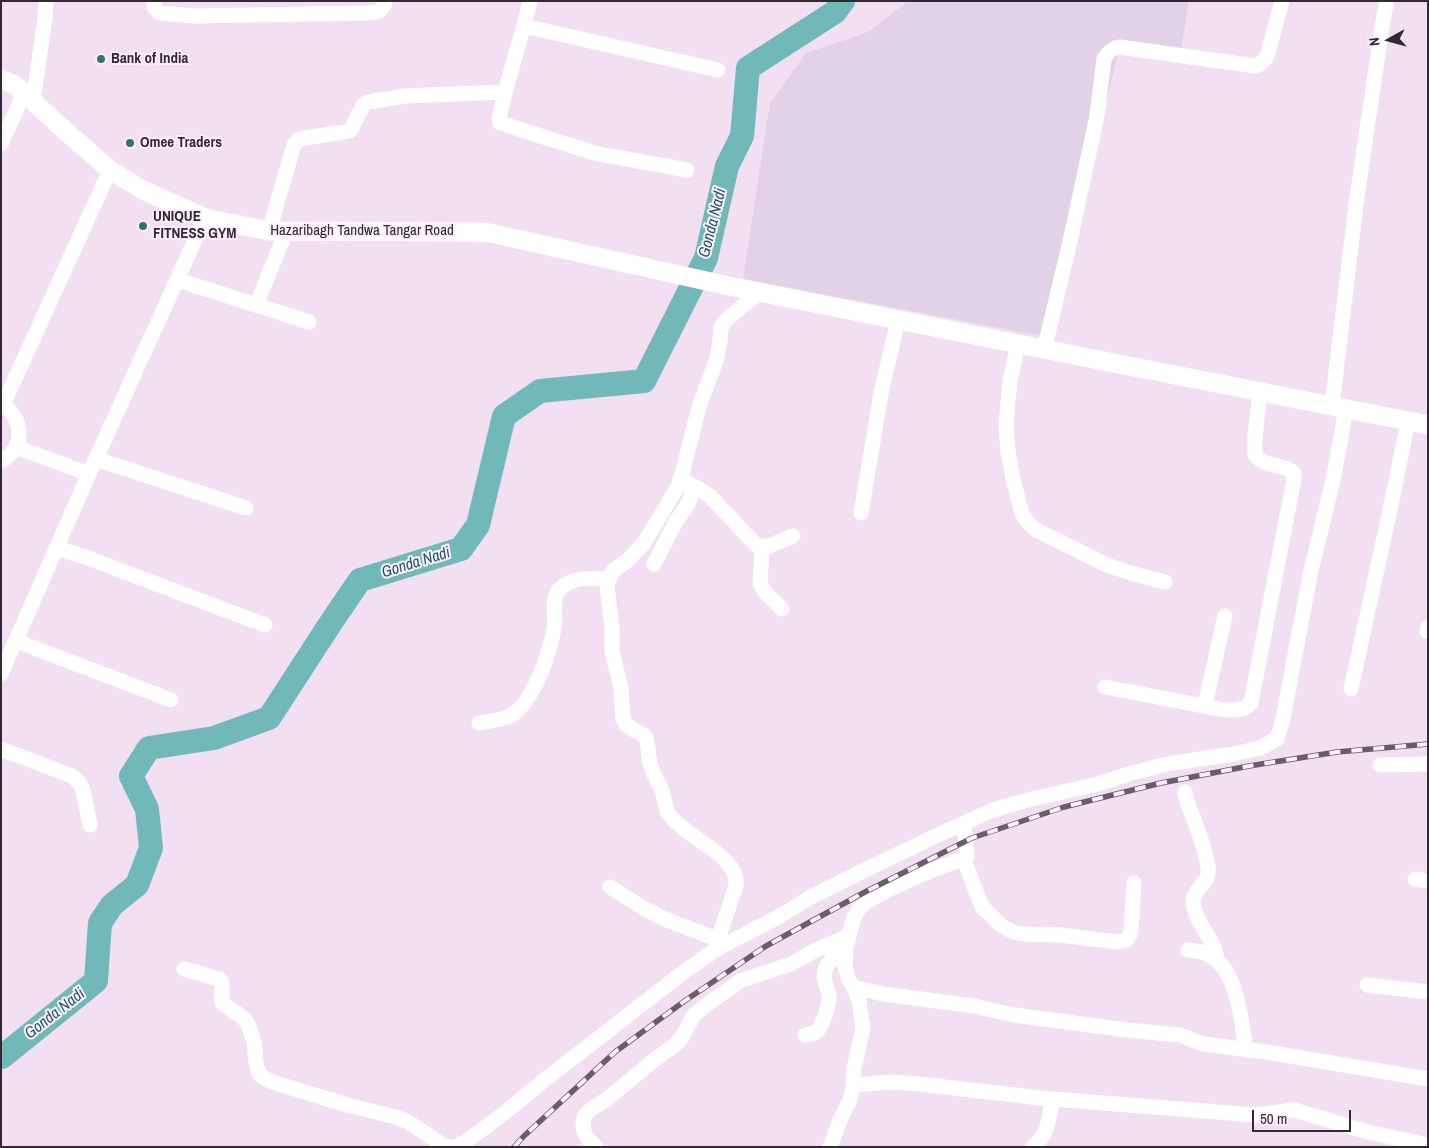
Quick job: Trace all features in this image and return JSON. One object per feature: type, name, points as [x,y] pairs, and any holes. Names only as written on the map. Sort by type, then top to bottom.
[{"type":"main road","name":"Hazaribagh Tandwa Tangar Road","points":[[1,79],[15,85],[110,170],[143,190],[205,218],[278,232],[490,233],[729,286],[1428,425]]},
{"type":"street","points":[[1,144],[28,98],[45,18],[46,1]]},
{"type":"street","points":[[154,1],[154,7],[158,13],[195,16],[367,13],[378,12],[384,6],[385,1]]},
{"type":"street","points":[[530,1],[505,92],[499,119],[500,123],[594,153],[687,170]]},
{"type":"street","points":[[1044,350],[1097,116],[1104,59],[1108,53],[1114,48],[1120,47],[1255,66],[1267,57],[1282,1]]},
{"type":"street","points":[[456,1147],[502,1115],[716,945],[782,915],[811,897],[993,810],[1098,784],[1167,764],[1234,754],[1260,748],[1277,739],[1283,719],[1310,575],[1334,476],[1356,204],[1382,23],[1387,1]]},
{"type":"street","points":[[524,26],[718,70]]},
{"type":"street","points":[[256,305],[278,232],[290,158],[294,145],[298,140],[350,130],[364,104],[368,102],[406,96],[505,92]]},
{"type":"street","points":[[1,461],[11,454],[19,438],[16,418],[11,410],[2,404],[110,170]]},
{"type":"street","points":[[1,674],[205,218]]},
{"type":"street","points":[[178,280],[309,322]]},
{"type":"street","points":[[716,945],[736,886],[734,871],[728,863],[687,832],[668,813],[661,788],[650,765],[645,736],[624,723],[621,688],[612,651],[612,630],[607,586],[610,574],[628,562],[644,543],[677,488],[685,482],[699,407],[716,358],[721,328],[728,318],[760,292]]},
{"type":"street","points":[[861,514],[881,393],[898,320]]},
{"type":"street","points":[[1018,344],[1010,381],[1006,423],[1008,452],[1013,479],[1025,519],[1036,530],[1107,565],[1165,582]]},
{"type":"street","points":[[1105,687],[1224,710],[1247,708],[1251,703],[1294,474],[1290,470],[1263,463],[1255,455],[1260,392]]},
{"type":"street","points":[[1351,689],[1408,421]]},
{"type":"street","points":[[16,447],[89,474]]},
{"type":"street","points":[[96,459],[246,508]]},
{"type":"street","points":[[685,482],[710,496],[757,546],[769,546],[793,536]]},
{"type":"street","points":[[654,564],[675,523],[689,502],[692,493],[685,482]]},
{"type":"street","points":[[762,547],[760,584],[765,592],[782,609]]},
{"type":"street","points":[[57,548],[265,625]]},
{"type":"street","points":[[479,723],[514,714],[529,697],[539,678],[555,627],[556,593],[567,583],[576,580],[609,579]]},
{"type":"street","points":[[1205,705],[1225,616]]},
{"type":"street","points":[[16,642],[171,700]]},
{"type":"street","points":[[1,749],[72,776],[79,782],[83,790],[90,825]]},
{"type":"street","points":[[1380,765],[1428,764]]},
{"type":"street","points":[[1185,792],[1208,866],[1208,876],[1193,900],[1196,913],[1212,944],[1218,962]]},
{"type":"street","points":[[964,823],[967,857],[964,860]]},
{"type":"street","points":[[964,860],[982,907],[1002,926],[1013,932],[1023,934],[1060,934],[1118,942],[1125,941],[1129,938],[1131,931],[1134,883]]},
{"type":"street","points":[[830,1147],[853,1090],[854,1068],[862,1028],[859,1001],[846,974],[847,942],[854,918],[859,909],[868,901],[888,890],[922,874],[964,860]]},
{"type":"street","points":[[610,887],[645,909],[716,945]]},
{"type":"street","points":[[805,1035],[815,1033],[818,1030],[830,999],[824,980],[825,969],[847,942]]},
{"type":"street","points":[[596,1147],[584,1132],[584,1117],[590,1110],[607,1099],[676,1044],[694,1015],[705,1006],[740,982],[791,964],[816,950],[847,942]]},
{"type":"street","points":[[1188,950],[1199,951],[1209,955],[1218,962],[1230,977],[1237,999],[1246,1050]]},
{"type":"street","points":[[184,969],[219,979],[222,982],[222,1002],[227,1008],[244,1018],[248,1025],[254,1040],[258,1068],[262,1077],[272,1082],[347,1105],[396,1117],[408,1122],[449,1147]]},
{"type":"street","points":[[1367,985],[1428,992]]},
{"type":"street","points":[[853,987],[882,994],[974,1006],[1014,1015],[1126,1030],[1180,1034],[1203,1044],[1355,1066],[1428,1079]]},
{"type":"street","points":[[853,1085],[892,1082],[919,1084],[1052,1099],[1256,1115],[1294,1110],[1396,1143],[1428,1145]]},
{"type":"street","points":[[1033,1147],[1042,1138],[1048,1127],[1052,1099]]},
{"type":"shaded area","points":[[908,1],[1189,1],[1180,56],[1120,47],[1047,337],[743,279],[770,103],[806,53],[868,32]]},
{"type":"waterway","name":"Gonda Nadi","points":[[1,1056],[96,981],[100,923],[112,905],[137,885],[151,848],[147,809],[131,776],[149,748],[214,738],[269,718],[360,580],[461,549],[478,525],[504,416],[540,391],[644,381],[706,258],[727,166],[742,136],[748,68],[835,12],[843,1]]},
{"type":"railway","points":[[514,1147],[615,1052],[686,1000],[766,946],[865,892],[972,838],[1064,807],[1161,783],[1337,752],[1428,744]]},
{"type":"place","name":"Bank of India","points":[[101,59]]},
{"type":"place","name":"Omee Traders","points":[[130,143]]},
{"type":"place","name":"UNIQUE FITNESS GYM","points":[[143,226]]}]
